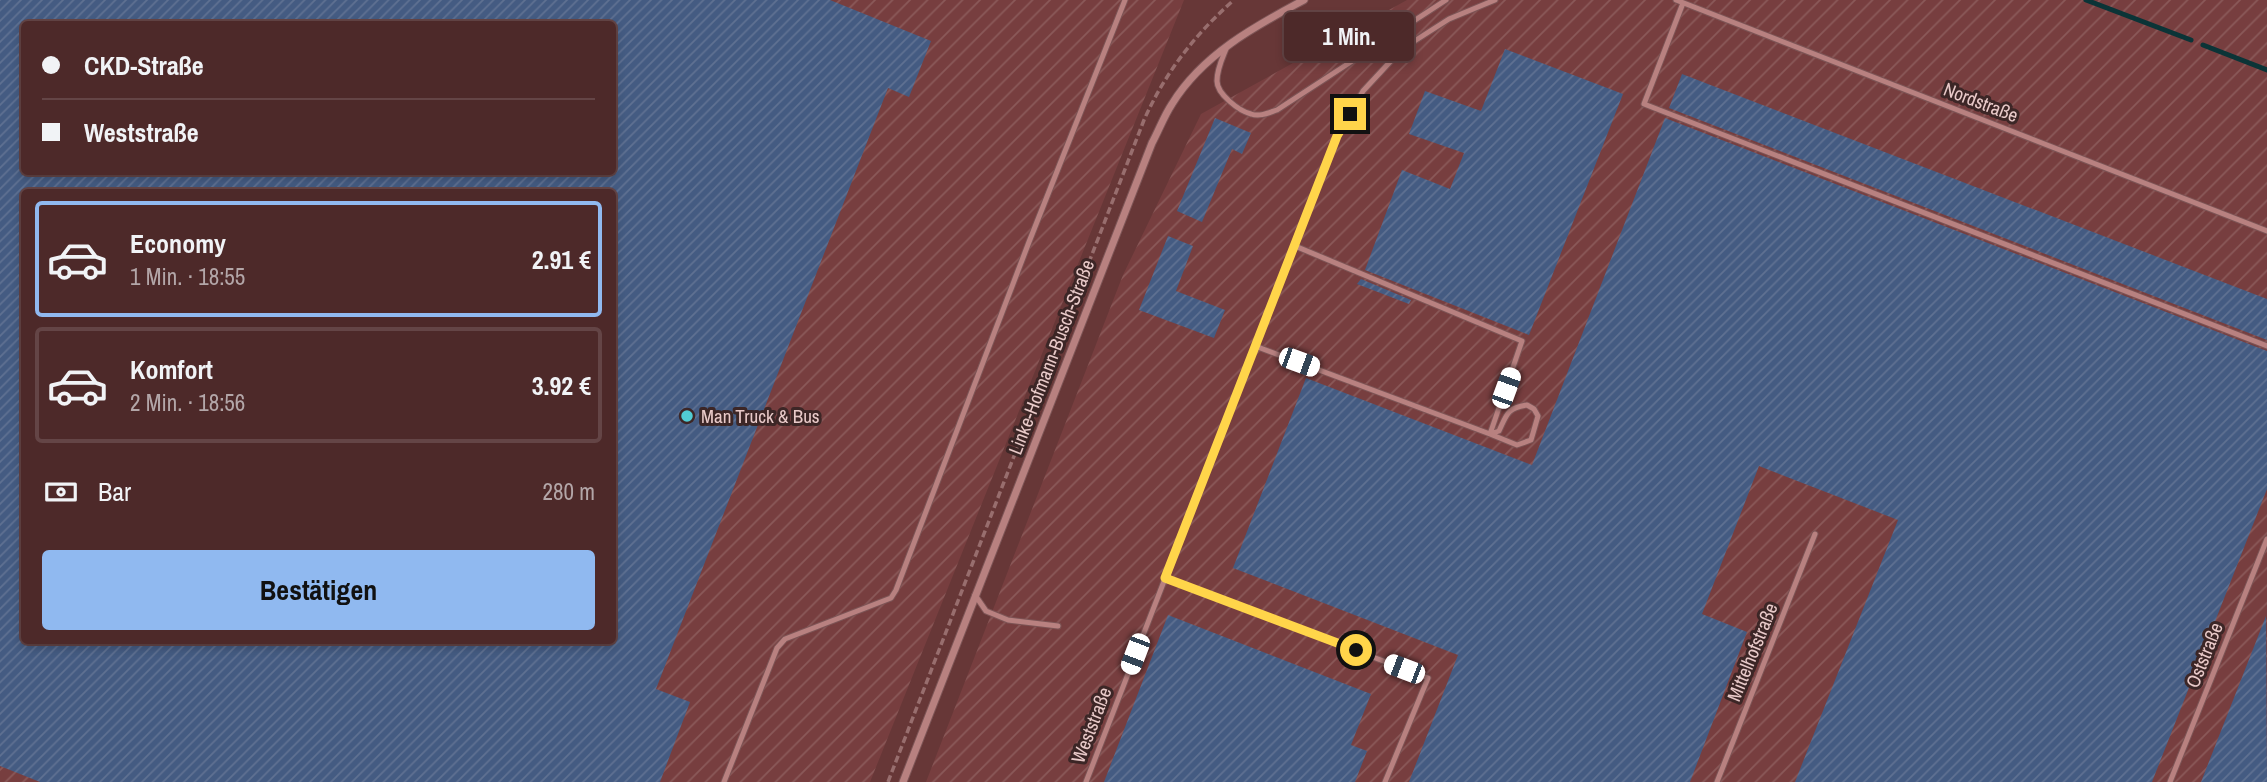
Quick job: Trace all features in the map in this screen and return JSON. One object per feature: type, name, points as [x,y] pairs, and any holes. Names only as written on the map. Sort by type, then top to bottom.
[{"type":"street","name":"Linke-Hofmann-Busch-Straße","points":[[903,782],[1152,143],[1172,103],[1194,76],[1227,45],[1256,25],[1304,0]]},
{"type":"lane","points":[[724,782],[777,648],[785,639],[891,597],[896,590],[1125,0]]},
{"type":"lane","points":[[1227,45],[1219,65],[1217,84],[1223,95],[1248,114],[1261,115],[1277,110],[1446,0]]},
{"type":"lane","name":"Weststraße","points":[[1086,782],[1337,136],[1363,91],[1402,50],[1449,19],[1495,0]]},
{"type":"lane","points":[[1676,0],[1683,3],[1644,104],[2267,346]]},
{"type":"lane","name":"Nordstraße","points":[[1683,3],[2267,231]]},
{"type":"lane","points":[[1295,246],[1522,341],[1490,434]]},
{"type":"lane","points":[[1255,346],[1490,434],[1517,444],[1531,440],[1538,416],[1534,409],[1527,405],[1516,407],[1509,411],[1499,431],[1490,434]]},
{"type":"lane","name":"Mittelhofstraße","points":[[1717,782],[1815,534]]},
{"type":"lane","name":"Oststraße","points":[[2170,782],[2267,539]]},
{"type":"lane","points":[[1165,578],[1428,678],[1385,782]]},
{"type":"lane","points":[[975,595],[986,611],[1008,620],[1058,626]]},
{"type":"shaded area","points":[[0,0],[1184,0],[870,782],[0,782]]},
{"type":"shaded area","points":[[1407,0],[2267,0],[2267,782],[926,782],[1123,275],[1201,114]]},
{"type":"building","name":"Man Truck & Bus","points":[[0,0],[830,0],[931,41],[909,97],[888,88],[656,689],[690,702],[660,782],[40,782],[0,766]]},
{"type":"building","points":[[1505,49],[1623,94],[1529,335],[1365,270],[1402,170],[1450,189],[1464,153],[1409,134],[1425,91],[1481,111]]},
{"type":"building","points":[[1682,74],[2267,299],[2267,340],[1669,108]]},
{"type":"building","points":[[1215,118],[1251,133],[1242,154],[1232,149],[1202,222],[1177,211]]},
{"type":"building","points":[[1665,118],[2267,351],[2267,489],[2152,782],[1795,782],[1898,520],[1759,466],[1702,614],[1747,632],[1690,782],[1409,782],[1458,655],[1233,568],[1306,378],[1532,465]]},
{"type":"building","points":[[1168,236],[1193,246],[1176,291],[1225,310],[1214,338],[1139,310]]},
{"type":"building","points":[[1361,279],[1411,300],[1409,304],[1357,284]]},
{"type":"building","points":[[1168,615],[1371,694],[1351,745],[1367,751],[1355,782],[1104,782]]},
{"type":"building","points":[[2266,616],[2267,782],[2201,782]]},
{"type":"waterway","points":[[2086,0],[2191,40]]},
{"type":"waterway","points":[[2203,45],[2267,70]]},
{"type":"place","name":"Man Truck & Bus","points":[[687,416]]},
{"type":"route","points":[[1350,114],[1337,136],[1165,578],[1356,650]]}]
